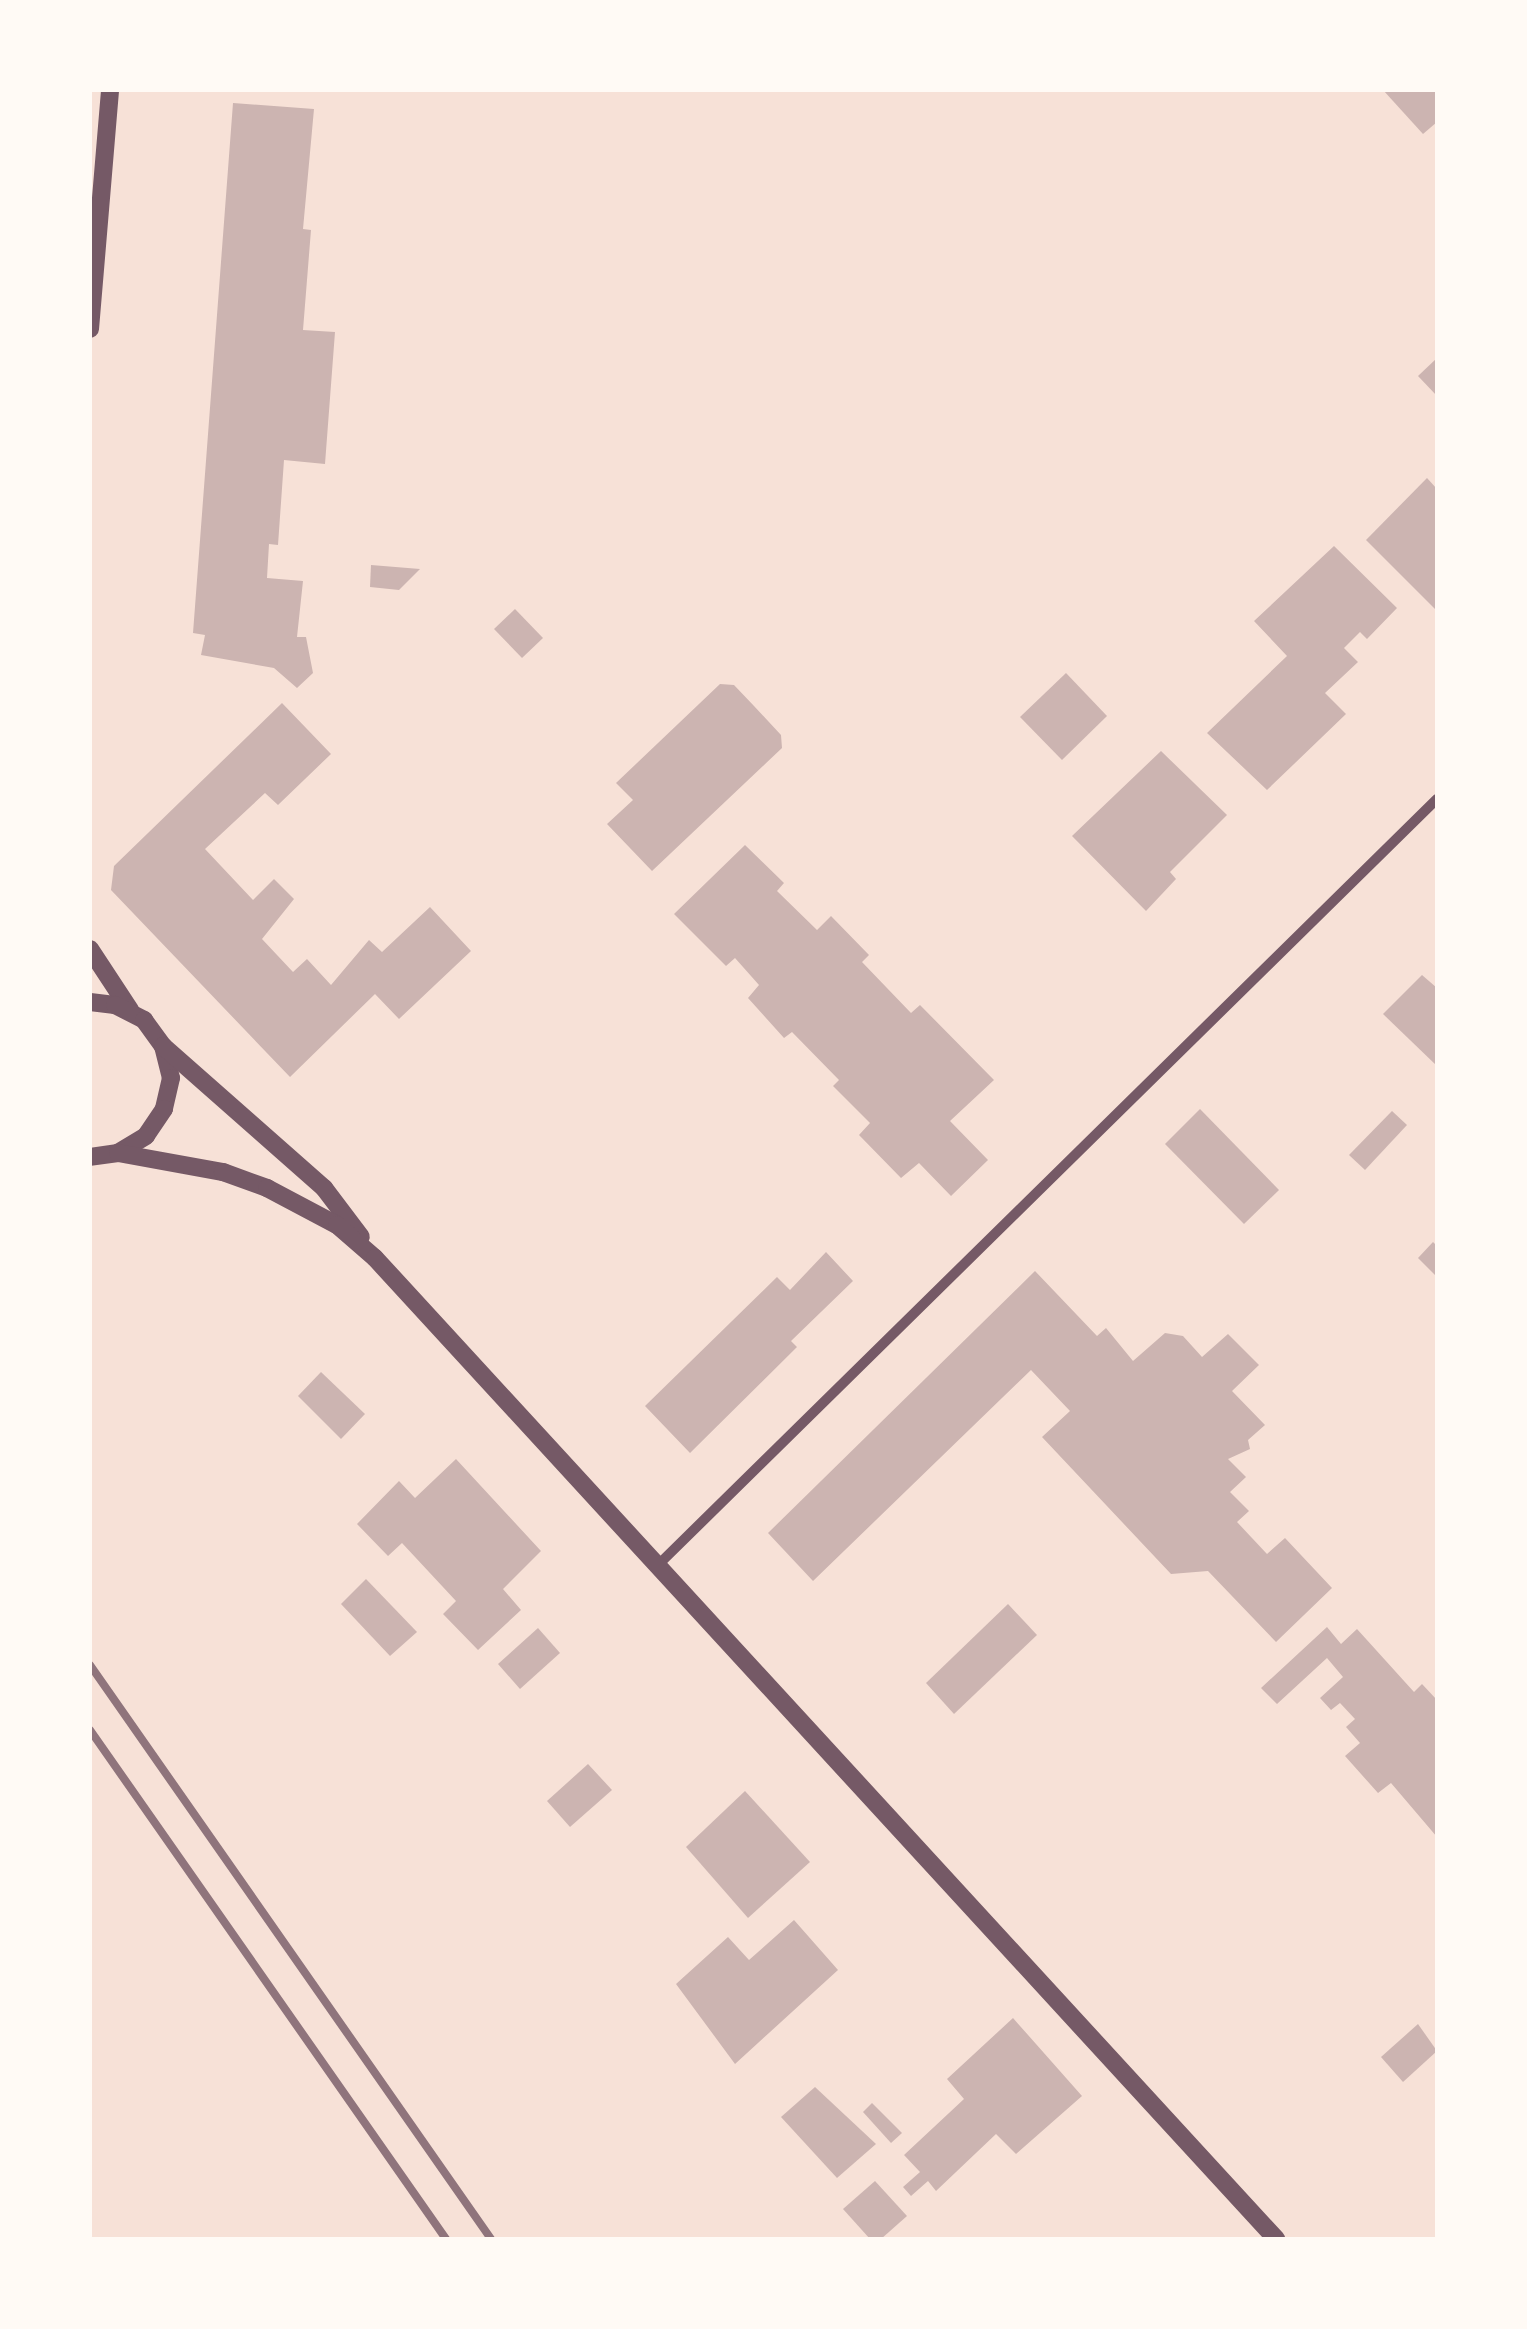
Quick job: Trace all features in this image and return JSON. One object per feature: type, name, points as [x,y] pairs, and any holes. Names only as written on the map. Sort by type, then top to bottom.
[{"type":"street","points":[[90,329],[110,90]]},
{"type":"street","points":[[657,1566],[1436,801]]},
{"type":"street","points":[[90,949],[130,1011],[163,1046],[324,1188],[375,1258]]},
{"type":"street","points":[[90,1002],[130,1011]]},
{"type":"street","points":[[118,1152],[146,1136],[164,1109],[170,1078],[163,1046]]},
{"type":"street","points":[[90,1156],[118,1152],[223,1172],[267,1188],[337,1224],[375,1258],[1276,2239]]},
{"type":"building","points":[[1383,90],[1437,90],[1437,122],[1423,134]]},
{"type":"building","points":[[233,103],[314,109],[303,229],[311,230],[303,330],[335,332],[325,464],[284,460],[278,545],[269,544],[267,578],[303,581],[297,637],[306,637],[313,673],[297,688],[274,668],[201,655],[205,635],[193,633]]},
{"type":"building","points":[[1437,358],[1437,396],[1418,376]]},
{"type":"building","points":[[1427,478],[1437,489],[1437,611],[1366,540]]},
{"type":"building","points":[[1334,546],[1397,608],[1367,639],[1360,632],[1344,648],[1358,662],[1325,693],[1346,714],[1267,790],[1207,733],[1287,656],[1254,621]]},
{"type":"building","points":[[371,565],[420,569],[399,590],[370,587]]},
{"type":"building","points":[[515,609],[543,638],[522,658],[494,629]]},
{"type":"building","points":[[1066,673],[1107,716],[1062,760],[1020,717]]},
{"type":"building","points":[[720,684],[734,685],[781,735],[782,748],[652,871],[607,824],[633,800],[616,783]]},
{"type":"building","points":[[282,703],[331,754],[278,805],[265,793],[205,849],[253,900],[274,879],[294,899],[262,939],[293,972],[307,959],[331,985],[369,940],[382,952],[430,907],[471,951],[399,1019],[375,994],[290,1077],[111,890],[114,866]]},
{"type":"building","points":[[1161,751],[1227,815],[1170,872],[1176,879],[1146,911],[1072,836]]},
{"type":"building","points":[[745,845],[784,883],[777,891],[817,930],[831,916],[869,955],[862,962],[911,1013],[920,1005],[994,1080],[950,1121],[988,1160],[951,1196],[919,1163],[901,1178],[859,1135],[870,1123],[833,1086],[839,1080],[792,1032],[784,1038],[748,998],[759,985],[735,958],[726,966],[674,914]]},
{"type":"building","points":[[1422,975],[1437,988],[1437,1066],[1383,1014]]},
{"type":"building","points":[[1200,1109],[1279,1190],[1244,1224],[1165,1144]]},
{"type":"building","points":[[1392,1111],[1407,1125],[1365,1170],[1349,1155]]},
{"type":"building","points":[[1433,1242],[1437,1246],[1437,1277],[1418,1258]]},
{"type":"building","points":[[826,1252],[853,1281],[791,1341],[797,1347],[690,1453],[645,1406],[777,1277],[790,1290]]},
{"type":"building","points":[[1035,1271],[1097,1336],[1106,1328],[1133,1361],[1165,1333],[1183,1336],[1202,1357],[1228,1334],[1259,1365],[1232,1391],[1265,1425],[1248,1440],[1250,1449],[1228,1459],[1246,1477],[1230,1492],[1249,1511],[1237,1522],[1267,1554],[1285,1538],[1332,1588],[1276,1642],[1208,1571],[1171,1574],[1042,1437],[1070,1411],[1031,1370],[813,1581],[768,1533]]},
{"type":"building","points":[[321,1372],[365,1414],[341,1439],[298,1396]]},
{"type":"building","points":[[456,1459],[541,1551],[503,1589],[521,1610],[478,1650],[443,1614],[456,1601],[402,1543],[388,1556],[357,1524],[399,1481],[415,1498]]},
{"type":"building","points":[[366,1579],[417,1632],[390,1656],[341,1604]]},
{"type":"building","points":[[1008,1604],[1037,1635],[954,1714],[926,1683]]},
{"type":"building","points":[[1327,1627],[1341,1644],[1357,1629],[1414,1692],[1422,1684],[1437,1700],[1437,1837],[1391,1783],[1378,1793],[1345,1756],[1360,1743],[1346,1727],[1355,1719],[1340,1703],[1331,1710],[1320,1698],[1343,1677],[1327,1658],[1277,1704],[1261,1688]]},
{"type":"building","points":[[538,1628],[560,1653],[520,1689],[498,1664]]},
{"type":"building","points":[[588,1764],[612,1790],[570,1827],[547,1801]]},
{"type":"building","points":[[745,1791],[810,1862],[748,1918],[686,1847]]},
{"type":"building","points":[[794,1920],[838,1970],[735,2064],[676,1984],[728,1937],[749,1960]]},
{"type":"building","points":[[1013,2018],[1082,2096],[1016,2154],[996,2134],[936,2191],[928,2181],[911,2196],[903,2187],[920,2172],[904,2155],[964,2099],[947,2079]]},
{"type":"building","points":[[1418,2024],[1437,2051],[1403,2082],[1381,2057]]},
{"type":"building","points":[[815,2087],[876,2144],[837,2178],[781,2117]]},
{"type":"building","points":[[872,2103],[902,2133],[891,2143],[863,2112]]},
{"type":"building","points":[[875,2181],[907,2216],[881,2239],[870,2239],[843,2209]]},
{"type":"railway","points":[[90,1665],[491,2239]]},
{"type":"railway","points":[[90,1730],[446,2239]]}]
